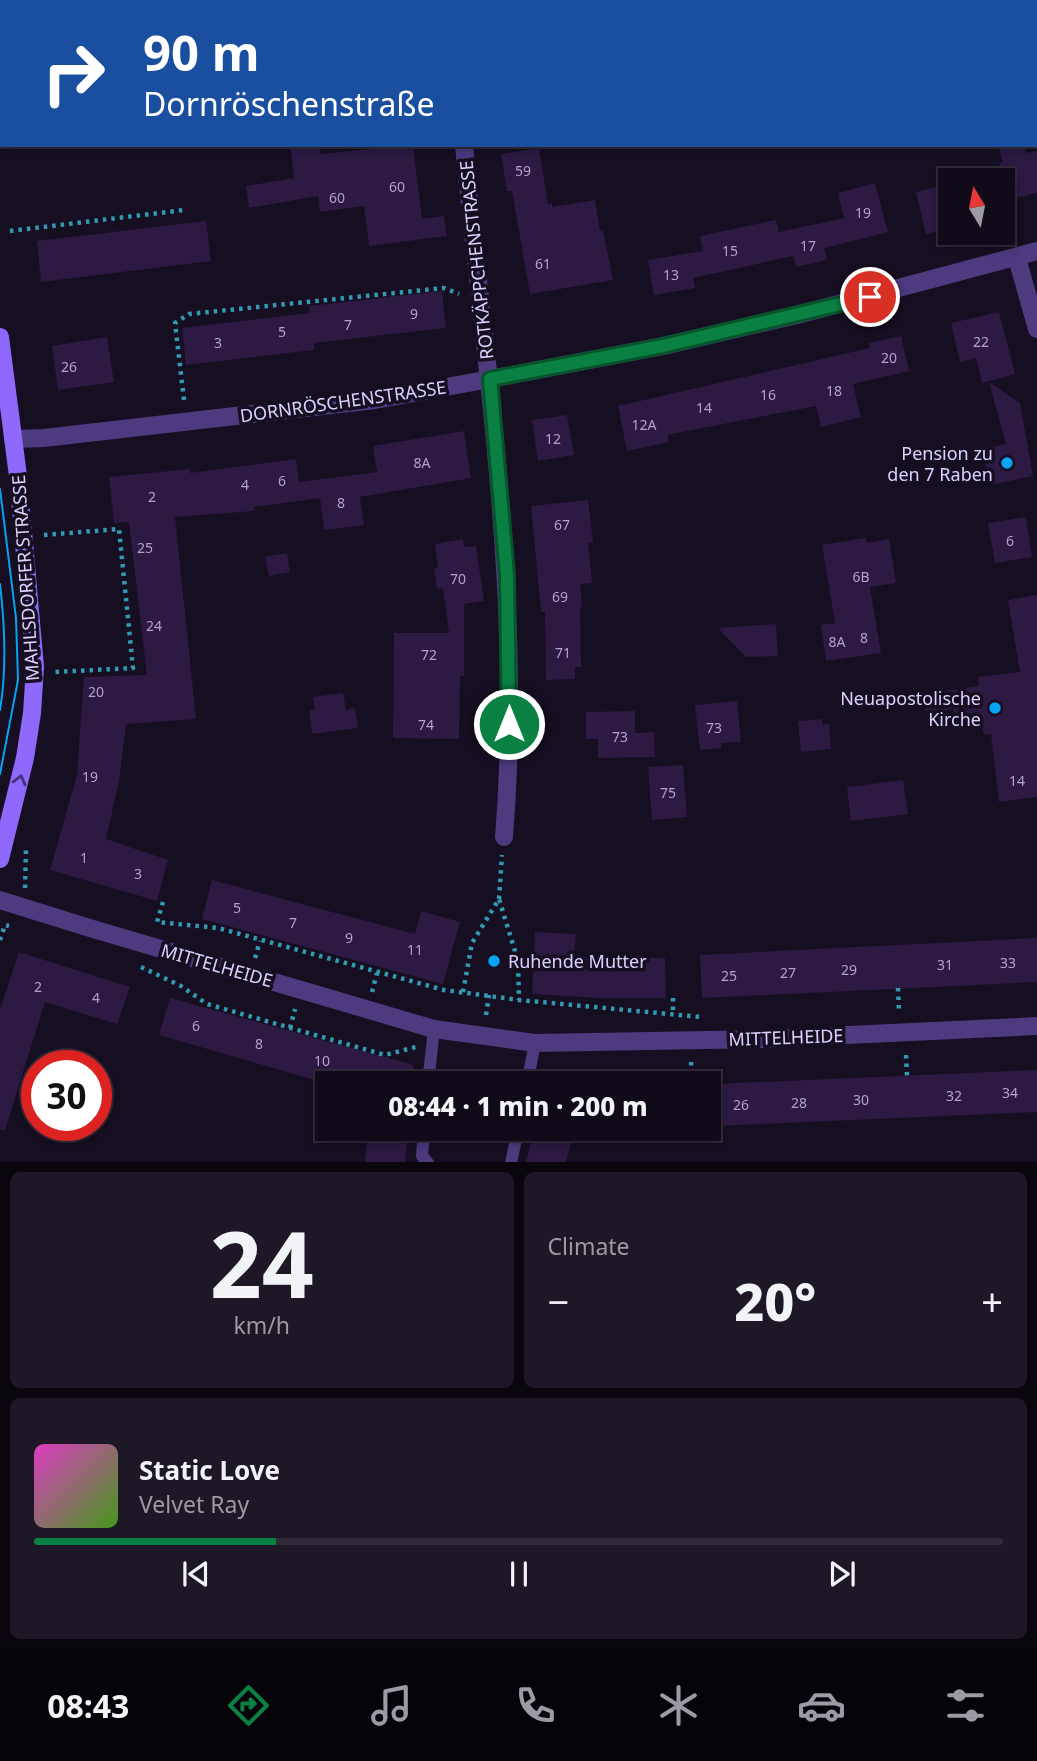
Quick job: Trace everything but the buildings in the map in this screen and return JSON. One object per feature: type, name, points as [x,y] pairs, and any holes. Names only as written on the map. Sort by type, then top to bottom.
[{"type":"main road","name":"MAHLSDORFER STRASSE","points":[[0,337],[6,440],[35,667],[25,758],[0,859]]},
{"type":"street","name":"ROTKÄPPCHENSTRASSE","points":[[464,147],[490,379],[507,575],[509,775],[504,836]]},
{"type":"street","name":"DORNRÖSCHENSTRASSE","points":[[6,440],[44,438],[375,400],[490,379],[663,346],[846,304],[1037,251]]},
{"type":"street","points":[[1017,258],[1037,329]]},
{"type":"street","name":"MITTELHEIDE","points":[[0,900],[433,1036],[535,1043],[763,1039],[1037,1026]]},
{"type":"lane","points":[[429,1071],[433,1036]]},
{"type":"lane","points":[[529,1071],[535,1043]]},
{"type":"lane","points":[[423,1141],[422,1156],[427,1162]]},
{"type":"lane","points":[[511,1162],[515,1141]]},
{"type":"path","points":[[10,231],[184,210]]},
{"type":"path","points":[[184,400],[175,323],[189,314],[444,288],[467,298]]},
{"type":"path","points":[[44,535],[119,529],[133,667],[55,672]]},
{"type":"path","points":[[24,888],[26,847]]},
{"type":"path","points":[[501,868],[499,899],[518,961],[519,1000]]},
{"type":"path","points":[[463,992],[472,943],[499,899]]},
{"type":"path","points":[[163,901],[157,922],[218,928],[444,990],[519,1000],[713,1018]]},
{"type":"path","points":[[0,940],[5,925],[14,928]]},
{"type":"path","points":[[255,959],[260,940]]},
{"type":"path","points":[[141,967],[181,986],[207,1004],[385,1055],[433,1036]]},
{"type":"path","points":[[371,993],[377,973]]},
{"type":"path","points":[[486,1015],[489,995]]},
{"type":"path","points":[[673,998],[673,1014]]},
{"type":"path","points":[[290,1028],[296,1005]]},
{"type":"path","points":[[602,1017],[603,1008]]},
{"type":"path","points":[[906,1055],[907,1076]]},
{"type":"path","points":[[691,1062],[691,1071]]},
{"type":"tram line","points":[[0,489],[16,618],[18,680],[0,774]]},
{"type":"tram line","points":[[0,584],[4,647],[0,710]]},
{"type":"place","name":"Pension zu den 7 Raben","points":[[1007,463]]},
{"type":"place","name":"Neuapostolische Kirche","points":[[995,708]]},
{"type":"place","name":"Ruhende Mutter","points":[[494,961]]},
{"type":"route","points":[[509,724],[507,575],[490,379],[663,346],[870,297]]}]
